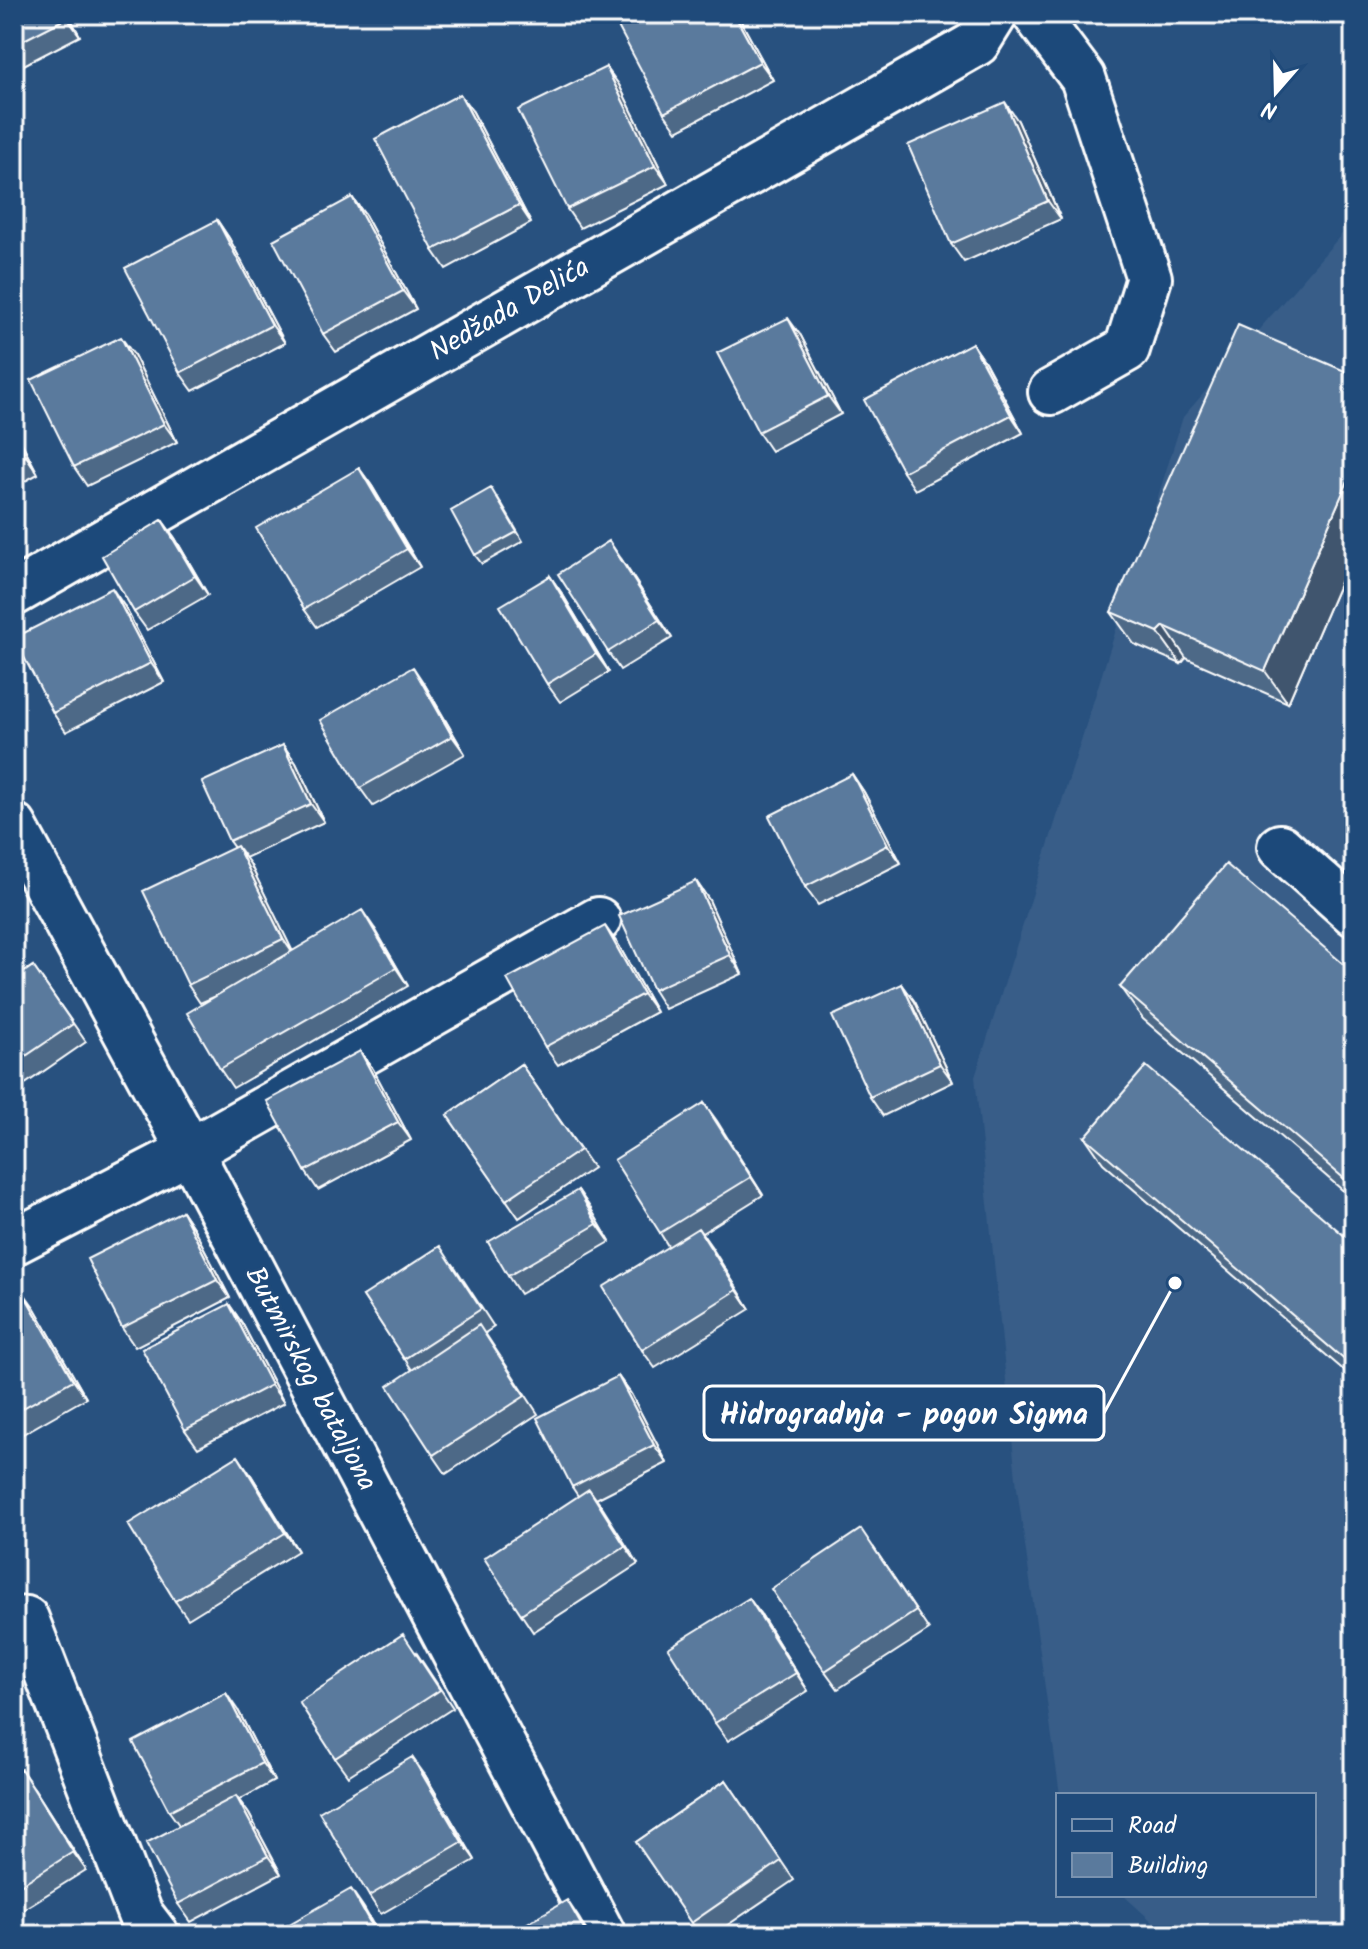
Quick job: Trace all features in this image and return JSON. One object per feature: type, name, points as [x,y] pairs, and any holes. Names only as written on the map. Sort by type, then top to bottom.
[{"type":"street","name":"Nedžada Delića","points":[[14,593],[977,43],[995,14]]},
{"type":"street","points":[[1035,14],[1083,78],[1149,278],[1127,349],[1051,392]]},
{"type":"street","name":"Butmirskog bataljona","points":[[14,826],[190,1151],[603,1935]]},
{"type":"street","points":[[1280,847],[1354,913]]},
{"type":"street","points":[[14,1242],[190,1151],[598,920]]},
{"type":"street","points":[[26,1619],[140,1914],[156,1935]]},
{"type":"shaded area","points":[[1354,220],[1354,1935],[1167,1935],[1125,1897],[1316,1897],[1316,1793],[1060,1793],[1017,1488],[975,1077],[1183,417]]},
{"type":"building","points":[[14,14],[65,14],[67,18],[14,45]]},
{"type":"building","points":[[623,14],[734,14],[760,62],[664,113],[614,19]]},
{"type":"building","points":[[606,67],[655,166],[567,209],[518,110]]},
{"type":"building","points":[[460,94],[519,205],[433,250],[375,139]]},
{"type":"building","points":[[1005,102],[1048,201],[951,244],[908,145]]},
{"type":"building","points":[[352,197],[403,291],[323,334],[273,240]]},
{"type":"building","points":[[217,220],[272,325],[180,373],[125,268]]},
{"type":"building","points":[[788,318],[828,396],[758,432],[717,353]]},
{"type":"building","points":[[1238,325],[1354,375],[1354,467],[1265,671],[1164,626],[1158,632],[1111,612]]},
{"type":"building","points":[[121,337],[164,424],[74,467],[31,380]]},
{"type":"building","points":[[972,343],[1011,415],[903,472],[864,400]]},
{"type":"building","points":[[14,434],[26,456],[14,462]]},
{"type":"building","points":[[359,468],[407,549],[304,609],[256,528]]},
{"type":"building","points":[[491,488],[517,532],[475,555],[451,511]]},
{"type":"building","points":[[162,520],[195,576],[134,612],[102,556]]},
{"type":"building","points":[[609,541],[659,620],[608,652],[558,574]]},
{"type":"building","points":[[550,576],[596,654],[547,684],[500,606]]},
{"type":"building","points":[[112,588],[151,663],[53,713],[14,638]]},
{"type":"building","points":[[413,667],[452,736],[360,788],[320,720]]},
{"type":"building","points":[[283,745],[311,804],[229,841],[202,782]]},
{"type":"building","points":[[852,774],[888,845],[805,887],[769,816]]},
{"type":"building","points":[[237,846],[283,939],[188,985],[143,891]]},
{"type":"building","points":[[1226,864],[1354,973],[1354,1187],[1120,987]]},
{"type":"building","points":[[696,881],[730,955],[653,990],[619,916]]},
{"type":"building","points":[[362,910],[396,968],[220,1069],[187,1013]]},
{"type":"building","points":[[605,926],[643,994],[545,1047],[507,979]]},
{"type":"building","points":[[33,966],[73,1024],[14,1064],[14,979]]},
{"type":"building","points":[[902,984],[940,1064],[870,1097],[832,1016]]},
{"type":"building","points":[[360,1051],[398,1122],[305,1171],[267,1101]]},
{"type":"building","points":[[521,1064],[580,1150],[506,1200],[447,1115]]},
{"type":"building","points":[[1146,1066],[1354,1244],[1354,1368],[1085,1137]]},
{"type":"building","points":[[704,1103],[751,1177],[660,1233],[614,1160]]},
{"type":"building","points":[[578,1190],[597,1224],[508,1276],[488,1242]]},
{"type":"building","points":[[182,1211],[217,1280],[122,1328],[87,1259]]},
{"type":"building","points":[[698,1228],[737,1290],[642,1350],[603,1287]]},
{"type":"building","points":[[440,1246],[481,1309],[404,1359],[363,1296]]},
{"type":"building","points":[[21,1289],[73,1380],[14,1413],[14,1293]]},
{"type":"building","points":[[229,1304],[271,1385],[185,1430],[142,1349]]},
{"type":"building","points":[[479,1325],[525,1396],[433,1455],[388,1386]]},
{"type":"building","points":[[618,1376],[654,1445],[572,1487],[537,1418]]},
{"type":"building","points":[[238,1456],[285,1533],[175,1601],[128,1524]]},
{"type":"building","points":[[589,1489],[625,1546],[521,1614],[484,1558]]},
{"type":"building","points":[[861,1529],[916,1611],[825,1671],[771,1589]]},
{"type":"building","points":[[749,1598],[796,1673],[715,1723],[668,1648]]},
{"type":"building","points":[[403,1634],[440,1690],[335,1758],[299,1702]]},
{"type":"building","points":[[226,1693],[262,1763],[169,1811],[133,1742]]},
{"type":"building","points":[[412,1757],[462,1842],[369,1896],[319,1812]]},
{"type":"building","points":[[21,1769],[73,1852],[14,1889],[14,1774]]},
{"type":"building","points":[[726,1780],[781,1861],[691,1923],[636,1842]]},
{"type":"building","points":[[236,1796],[268,1856],[178,1904],[146,1843]]},
{"type":"building","points":[[351,1889],[377,1935],[270,1935]]},
{"type":"building","points":[[567,1900],[587,1935],[507,1935]]},
{"type":"building","points":[[894,1927],[899,1935],[882,1935]]},
{"type":"place","name":"Hidrogradnja - pogon Sigma","points":[[1175,1283]]}]
